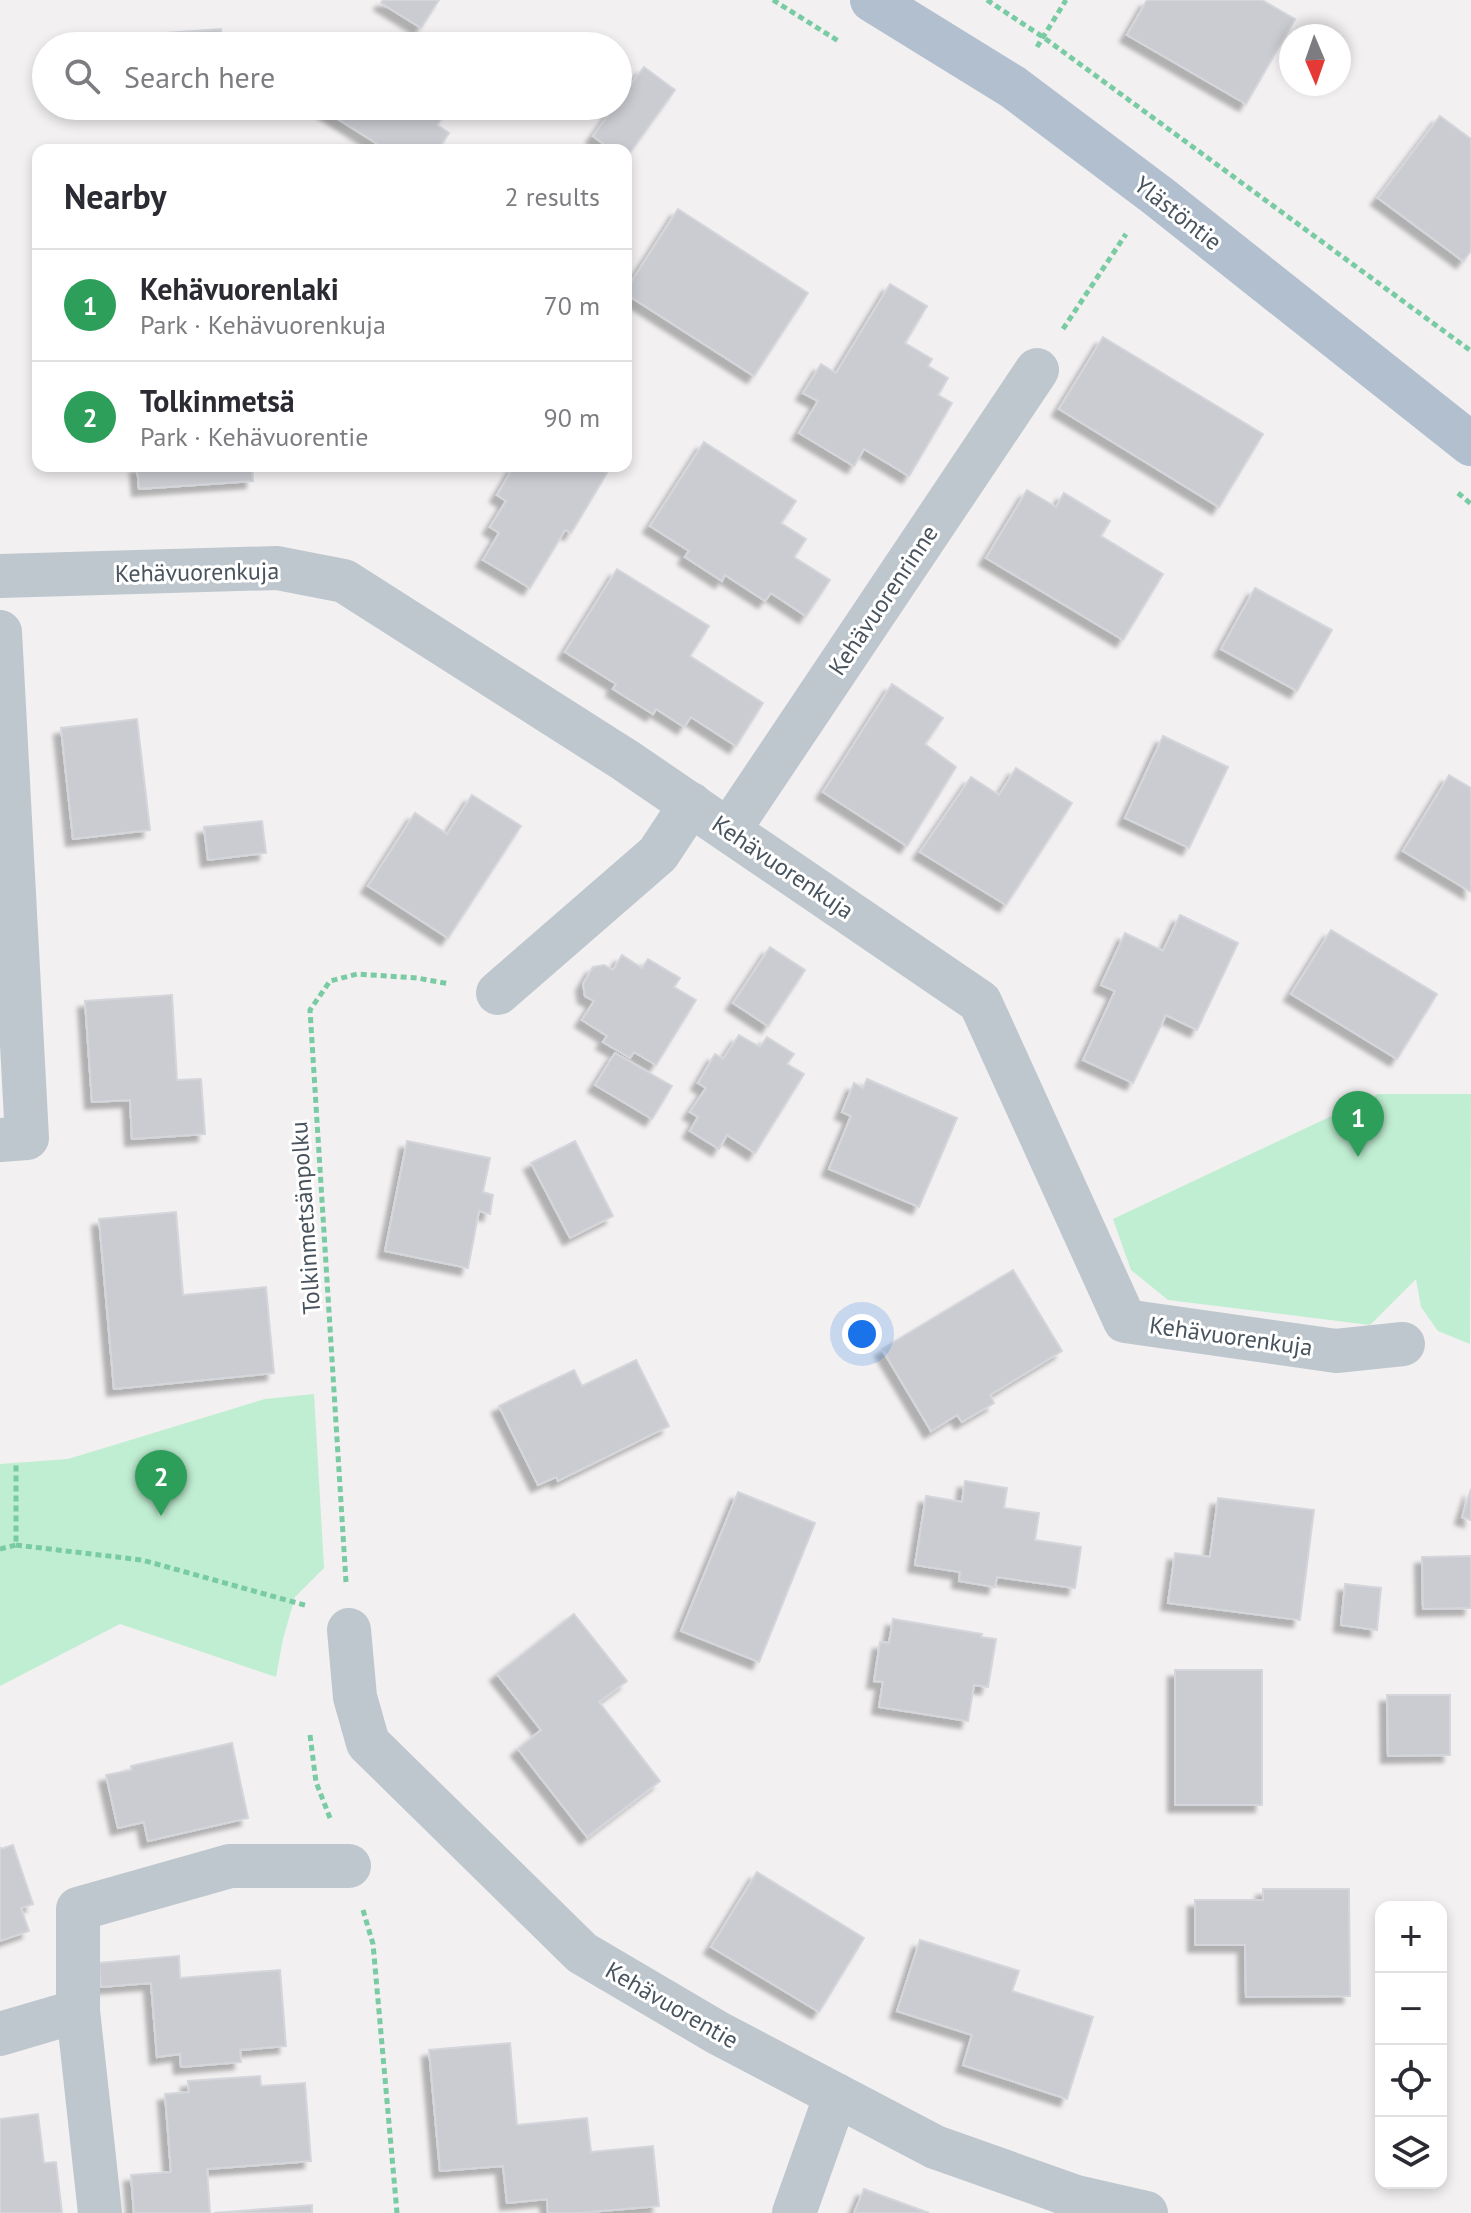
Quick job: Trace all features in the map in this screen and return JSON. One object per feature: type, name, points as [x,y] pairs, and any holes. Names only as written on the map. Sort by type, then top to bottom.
[{"type":"main road","name":"Ylästöntie","points":[[872,0],[1013,87],[1158,196],[1471,444]]},
{"type":"street","name":"Kehävuorenrinne","points":[[729,830],[1037,370]]},
{"type":"street","name":"Kehävuorenkuja","points":[[0,576],[277,568],[344,581],[691,804],[980,1002],[1125,1321],[1336,1351],[1403,1344]]},
{"type":"street","points":[[0,632],[27,1138],[0,1140]]},
{"type":"street","points":[[498,993],[658,854],[691,804]]},
{"type":"street","name":"Kehävuorentie","points":[[349,1630],[355,1697],[368,1743],[582,1953],[718,2033],[935,2147],[1076,2197],[1146,2213]]},
{"type":"street","points":[[100,2213],[78,2011],[78,1909],[230,1866],[349,1866]]},
{"type":"street","points":[[0,2034],[78,2011]]},
{"type":"street","points":[[794,2213],[836,2095]]},
{"type":"path","points":[[773,0],[852,50]]},
{"type":"path","points":[[987,0],[1043,37],[1471,351]]},
{"type":"path","points":[[1037,370],[1126,234]]},
{"type":"path","points":[[1446,484],[1471,504]]},
{"type":"path","name":"Tolkinmetsänpolku","points":[[349,1630],[310,1010],[330,981],[357,974],[417,978],[498,993]]},
{"type":"path","points":[[16,1463],[16,1545]]},
{"type":"path","points":[[0,1549],[16,1545],[142,1560],[312,1607]]},
{"type":"green space","points":[[1378,1094],[1471,1094],[1470,1344],[1438,1331],[1421,1307],[1416,1279],[1370,1325],[1168,1300],[1131,1270],[1113,1219]]},
{"type":"green space","points":[[314,1394],[324,1568],[295,1597],[276,1677],[120,1624],[0,1686],[0,1464],[68,1459],[265,1399]]},
{"type":"building","points":[[383,0],[439,0],[421,28],[381,3]]},
{"type":"building","points":[[1147,0],[1262,0],[1295,19],[1292,24],[1279,24],[1279,47],[1246,104],[1127,35]]},
{"type":"building","points":[[221,29],[221,32],[179,32]]},
{"type":"building","points":[[644,67],[675,90],[632,150],[632,144],[604,144],[593,136],[605,120],[632,120],[632,83]]},
{"type":"building","points":[[1440,116],[1471,139],[1471,251],[1463,261],[1378,198]]},
{"type":"building","points":[[339,120],[440,120],[437,125],[449,133],[442,144],[377,144]]},
{"type":"building","points":[[678,209],[808,293],[754,376],[632,298],[632,281]]},
{"type":"building","points":[[890,284],[927,306],[905,343],[932,359],[928,366],[948,378],[938,395],[952,403],[909,476],[864,449],[854,466],[799,433],[818,401],[803,393],[821,364],[836,373]]},
{"type":"building","points":[[1103,337],[1263,434],[1219,507],[1059,409]]},
{"type":"building","points":[[704,442],[796,501],[781,523],[806,539],[794,557],[830,580],[806,616],[771,593],[765,601],[725,575],[722,581],[685,557],[689,551],[650,526]]},
{"type":"building","points":[[138,472],[252,472],[253,481],[139,489]]},
{"type":"building","points":[[510,472],[607,473],[571,533],[565,530],[530,588],[483,560],[499,533],[490,527],[506,501],[497,495]]},
{"type":"building","points":[[1027,490],[1056,507],[1064,493],[1110,521],[1101,536],[1163,574],[1123,640],[986,558]]},
{"type":"building","points":[[617,569],[709,626],[690,656],[763,703],[736,746],[691,717],[684,727],[656,709],[653,714],[613,689],[616,684],[565,652]]},
{"type":"building","points":[[1255,588],[1332,630],[1297,691],[1221,649]]},
{"type":"building","points":[[892,684],[943,718],[925,744],[956,767],[907,846],[823,792]]},
{"type":"building","points":[[137,719],[150,830],[73,839],[61,728]]},
{"type":"building","points":[[1163,736],[1228,767],[1189,848],[1125,818]]},
{"type":"building","points":[[1016,768],[1072,803],[1006,905],[920,852],[971,777],[999,795]]},
{"type":"building","points":[[1449,775],[1471,788],[1471,892],[1403,851]]},
{"type":"building","points":[[472,795],[521,826],[448,938],[368,886],[415,813],[447,834]]},
{"type":"building","points":[[262,821],[266,853],[208,860],[204,827]]},
{"type":"building","points":[[1180,915],[1238,943],[1197,1030],[1166,1015],[1133,1083],[1083,1060],[1115,991],[1101,985],[1125,933],[1163,951]]},
{"type":"building","points":[[1331,930],[1437,994],[1397,1059],[1291,994]]},
{"type":"building","points":[[770,947],[805,970],[768,1026],[733,1003]]},
{"type":"building","points":[[622,955],[642,968],[648,959],[680,978],[674,987],[696,1000],[656,1065],[634,1052],[630,1058],[603,1042],[607,1036],[582,1020],[594,1001],[585,996],[583,984],[593,967],[604,965],[613,970]]},
{"type":"building","points":[[172,995],[177,1080],[201,1079],[205,1134],[132,1139],[130,1100],[92,1102],[85,1001]]},
{"type":"building","points":[[739,1035],[760,1047],[767,1037],[794,1054],[787,1064],[804,1074],[755,1153],[727,1135],[719,1149],[690,1131],[698,1117],[690,1112],[706,1088],[698,1083],[715,1054],[723,1059]]},
{"type":"building","points":[[615,1053],[672,1086],[652,1119],[595,1085]]},
{"type":"building","points":[[867,1079],[957,1118],[919,1207],[829,1169],[851,1116],[842,1112],[854,1083],[863,1088]]},
{"type":"building","points":[[407,1141],[490,1158],[483,1192],[493,1195],[490,1214],[479,1211],[468,1268],[385,1251]]},
{"type":"building","points":[[575,1141],[613,1216],[570,1238],[531,1163]]},
{"type":"building","points":[[176,1212],[183,1295],[266,1287],[274,1373],[114,1389],[99,1219]]},
{"type":"building","points":[[1013,1270],[1062,1351],[990,1395],[994,1403],[962,1422],[957,1415],[931,1431],[882,1349]]},
{"type":"building","points":[[636,1360],[669,1426],[558,1481],[556,1477],[538,1485],[499,1406],[574,1370],[582,1386]]},
{"type":"building","points":[[965,1481],[1007,1488],[1004,1508],[1039,1513],[1035,1540],[1081,1547],[1075,1588],[997,1577],[995,1587],[959,1581],[960,1572],[915,1565],[926,1496],[962,1502]]},
{"type":"building","points":[[1471,1489],[1471,1520],[1462,1517]]},
{"type":"building","points":[[738,1492],[815,1523],[759,1662],[681,1631]]},
{"type":"building","points":[[1218,1498],[1314,1510],[1300,1620],[1168,1603],[1175,1553],[1210,1557]]},
{"type":"building","points":[[1471,1556],[1471,1608],[1423,1609],[1422,1557]]},
{"type":"building","points":[[1345,1584],[1381,1588],[1377,1630],[1341,1625]]},
{"type":"building","points":[[574,1614],[627,1681],[599,1702],[660,1781],[587,1837],[518,1749],[541,1730],[497,1674]]},
{"type":"building","points":[[893,1619],[996,1639],[988,1687],[974,1685],[968,1721],[879,1707],[883,1682],[874,1681],[880,1642],[889,1643]]},
{"type":"building","points":[[1175,1670],[1262,1670],[1262,1805],[1175,1805]]},
{"type":"building","points":[[1387,1695],[1450,1695],[1450,1755],[1388,1756]]},
{"type":"building","points":[[232,1743],[248,1818],[148,1841],[144,1822],[118,1828],[106,1775],[132,1770],[131,1766]]},
{"type":"building","points":[[13,1845],[33,1904],[21,1908],[29,1931],[0,1941],[0,1847]]},
{"type":"building","points":[[757,1872],[864,1938],[819,2012],[711,1947]]},
{"type":"building","points":[[1263,1889],[1349,1889],[1350,1996],[1246,1997],[1245,1945],[1195,1945],[1195,1900],[1263,1900]]},
{"type":"building","points":[[920,1940],[1019,1971],[1012,1991],[1093,2017],[1067,2099],[963,2065],[972,2035],[897,2011]]},
{"type":"building","points":[[179,1956],[180,1978],[280,1970],[286,2046],[240,2050],[241,2062],[181,2067],[180,2054],[157,2057],[151,1983],[101,1987],[99,1963]]},
{"type":"building","points":[[510,2043],[517,2125],[587,2118],[591,2152],[653,2146],[659,2206],[548,2213],[547,2199],[507,2203],[503,2166],[440,2171],[429,2050]]},
{"type":"building","points":[[260,2076],[261,2086],[305,2083],[311,2161],[207,2169],[210,2213],[134,2213],[131,2175],[171,2172],[165,2094],[189,2092],[188,2081]]},
{"type":"building","points":[[38,2114],[44,2163],[56,2162],[62,2213],[0,2213],[0,2119]]},
{"type":"building","points":[[864,2189],[929,2213],[854,2213]]},
{"type":"building","points":[[312,2205],[312,2213],[214,2213]]},
{"type":"place","name":"Kehävuorenlaki","points":[[1358,1157]]},
{"type":"place","name":"Tolkinmetsä","points":[[161,1516]]}]
